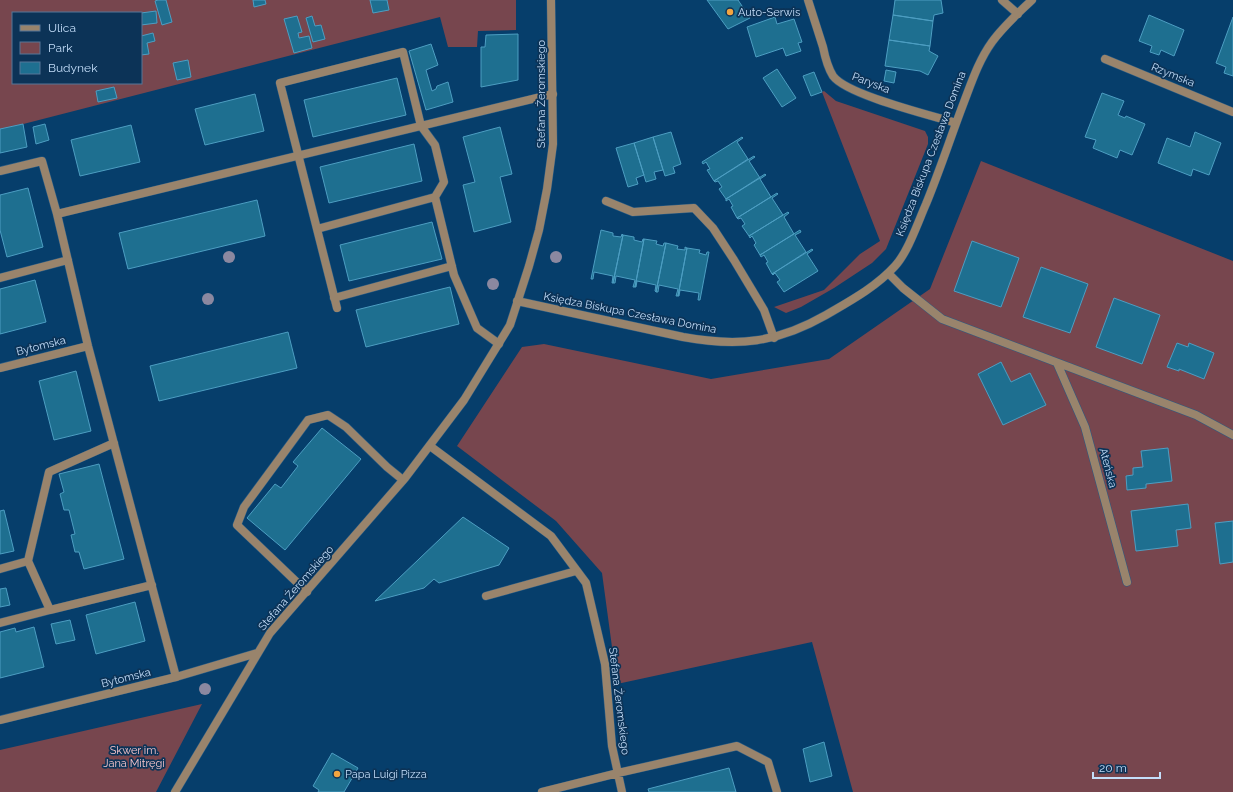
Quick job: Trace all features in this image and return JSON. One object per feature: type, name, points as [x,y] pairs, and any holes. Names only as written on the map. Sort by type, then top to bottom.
[{"type":"street","name":"Stefana Żeromskiego","points":[[174,792],[257,653],[270,634],[403,480],[430,446],[464,400],[510,325],[539,230],[547,189],[553,144],[551,0]]},
{"type":"street","name":"Paryska","points":[[808,0],[828,64],[833,76],[838,81],[872,97],[956,123]]},
{"type":"street","points":[[1002,0],[1018,14]]},
{"type":"street","name":"Księdza Biskupa Czesława Domina","points":[[517,302],[704,341],[744,342],[774,338],[795,331],[818,320],[870,288],[896,265],[913,234],[930,193],[978,64],[992,41],[1032,0]]},
{"type":"street","points":[[317,229],[435,197],[444,182],[435,145],[421,126],[402,52],[280,83],[337,308]]},
{"type":"street","name":"Rzymska","points":[[1105,59],[1233,112]]},
{"type":"street","points":[[57,214],[553,94]]},
{"type":"street","points":[[0,171],[42,161],[57,214],[88,346],[176,677]]},
{"type":"street","points":[[435,197],[454,275],[477,328],[499,344]]},
{"type":"street","points":[[606,201],[633,212],[694,208],[714,228],[734,260],[764,310],[774,338]]},
{"type":"street","points":[[0,278],[68,260]]},
{"type":"street","points":[[334,298],[452,266]]},
{"type":"street","points":[[888,273],[903,288],[942,320],[1196,415],[1233,436]]},
{"type":"street","name":"Bytomska","points":[[0,368],[88,346]]},
{"type":"street","name":"Ateńska","points":[[1057,363],[1085,427],[1127,582]]},
{"type":"street","points":[[307,592],[237,525],[244,507],[308,420],[328,415],[346,427],[387,467],[403,480]]},
{"type":"street","points":[[50,610],[28,561],[49,472],[114,444]]},
{"type":"street","name":"Stefana Żeromskiego","points":[[430,446],[551,536],[576,572],[586,583],[605,664],[612,746],[622,792]]},
{"type":"street","points":[[0,569],[28,561]]},
{"type":"street","points":[[486,596],[576,572]]},
{"type":"street","points":[[0,622],[152,584]]},
{"type":"street","name":"Bytomska","points":[[0,720],[176,677],[257,653]]},
{"type":"street","points":[[542,792],[737,746],[768,762],[777,792]]},
{"type":"green space","points":[[0,0],[516,0],[516,30],[478,31],[477,47],[448,47],[440,17],[0,130]]},
{"type":"green space","points":[[824,91],[836,101],[925,131],[928,137],[928,144],[886,249],[872,263],[834,288],[801,307],[786,313],[774,307],[824,290],[860,254],[880,241],[822,92]]},
{"type":"green space","points":[[981,161],[1233,261],[1233,792],[853,792],[812,642],[617,684],[602,573],[556,521],[457,446],[522,347],[544,344],[711,379],[829,359],[930,289]]},
{"type":"green space","name":"Skwer im. Jana Mitręgi","points":[[202,704],[156,792],[0,792],[0,750]]},
{"type":"building","points":[[166,0],[172,22],[162,25],[155,1]]},
{"type":"building","points":[[253,0],[265,0],[266,4],[254,7]]},
{"type":"building","points":[[370,0],[387,0],[389,10],[373,13]]},
{"type":"building","name":"Auto-Serwis","points":[[707,0],[738,0],[750,18],[728,29]]},
{"type":"building","points":[[895,0],[941,0],[943,13],[934,15],[933,21],[893,15]]},
{"type":"building","points":[[156,11],[157,23],[142,25],[142,13]]},
{"type":"building","points":[[893,15],[933,21],[930,46],[889,40]]},
{"type":"building","points":[[1149,15],[1184,30],[1174,56],[1161,50],[1159,55],[1150,52],[1152,46],[1139,41]]},
{"type":"building","points":[[297,16],[302,32],[298,33],[299,38],[309,36],[312,48],[294,53],[284,19]]},
{"type":"building","points":[[312,16],[315,26],[321,25],[325,39],[313,42],[306,18]]},
{"type":"building","points":[[775,17],[777,24],[794,19],[802,42],[798,43],[801,51],[786,56],[783,48],[756,57],[747,27]]},
{"type":"building","points":[[1233,17],[1233,76],[1224,73],[1226,67],[1216,63]]},
{"type":"building","points":[[153,33],[155,41],[147,43],[149,54],[142,55],[142,36]]},
{"type":"building","points":[[518,34],[518,80],[481,87],[481,47],[485,47],[486,35]]},
{"type":"building","points":[[889,40],[930,46],[929,51],[938,56],[928,75],[920,71],[885,66]]},
{"type":"building","points":[[431,44],[438,65],[426,70],[432,91],[436,89],[437,86],[448,82],[453,102],[426,110],[409,51]]},
{"type":"building","points":[[188,60],[191,77],[177,80],[173,63]]},
{"type":"building","points":[[777,69],[796,98],[782,107],[763,78]]},
{"type":"building","points":[[886,70],[896,72],[894,83],[884,81]]},
{"type":"building","points":[[814,72],[822,92],[811,96],[803,76]]},
{"type":"building","points":[[397,78],[406,115],[313,137],[304,100]]},
{"type":"building","points":[[114,87],[117,98],[98,102],[96,91]]},
{"type":"building","points":[[1102,93],[1124,101],[1118,115],[1125,118],[1126,116],[1145,124],[1132,155],[1120,150],[1117,158],[1093,148],[1096,140],[1085,137]]},
{"type":"building","points":[[255,94],[264,131],[205,145],[195,109]]},
{"type":"building","points":[[23,124],[27,147],[0,153],[0,129]]},
{"type":"building","points":[[45,124],[49,140],[36,144],[33,127]]},
{"type":"building","points":[[131,125],[140,162],[80,176],[71,140]]},
{"type":"building","points":[[500,127],[512,174],[500,177],[511,222],[474,232],[463,185],[475,182],[463,137]]},
{"type":"building","points":[[671,132],[681,164],[673,167],[675,173],[665,176],[653,137]]},
{"type":"building","points":[[1195,132],[1221,143],[1209,175],[1193,169],[1191,176],[1158,163],[1167,138],[1190,147]]},
{"type":"building","points":[[653,137],[663,170],[654,172],[656,179],[646,182],[634,143]]},
{"type":"building","points":[[742,137],[743,138],[737,142],[748,159],[714,181],[707,170],[710,169],[706,162],[703,164],[702,162]]},
{"type":"building","points":[[634,143],[644,175],[636,178],[638,184],[628,187],[616,148]]},
{"type":"building","points":[[414,144],[422,181],[329,203],[320,167]]},
{"type":"building","points":[[754,156],[755,157],[749,161],[760,178],[726,199],[719,189],[722,187],[718,181],[714,181]]},
{"type":"building","points":[[765,174],[766,175],[760,179],[771,197],[737,218],[731,207],[733,206],[729,199],[726,201],[726,199]]},
{"type":"building","points":[[28,188],[43,247],[7,257],[0,230],[0,195]]},
{"type":"building","points":[[777,193],[778,194],[772,198],[783,215],[749,236],[742,226],[745,224],[741,218],[737,218]]},
{"type":"building","points":[[257,200],[265,236],[128,269],[119,233]]},
{"type":"building","points":[[788,212],[789,213],[784,217],[794,234],[760,255],[754,245],[756,243],[752,236],[750,238],[749,236]]},
{"type":"building","points":[[432,222],[442,259],[349,281],[340,245]]},
{"type":"building","points":[[601,230],[613,233],[613,236],[621,237],[622,234],[623,235],[613,283],[613,276],[594,272],[593,279],[591,279]]},
{"type":"building","points":[[800,230],[801,232],[795,235],[806,252],[772,274],[766,263],[768,262],[764,255],[761,257],[760,255]]},
{"type":"building","points":[[623,235],[634,237],[634,240],[642,242],[644,239],[635,287],[633,287],[635,280],[616,276],[615,283],[613,283]]},
{"type":"building","points":[[644,239],[657,241],[656,244],[663,246],[664,243],[666,243],[656,292],[656,285],[637,281],[635,287]]},
{"type":"building","points":[[972,241],[1019,258],[1001,307],[954,291]]},
{"type":"building","points":[[666,243],[678,246],[677,249],[685,250],[685,247],[687,248],[678,296],[676,296],[678,289],[659,285],[658,292],[656,292]]},
{"type":"building","points":[[687,248],[700,250],[699,253],[706,255],[707,252],[709,252],[700,300],[698,300],[699,293],[680,290],[678,296]]},
{"type":"building","points":[[812,249],[813,250],[807,254],[818,271],[784,292],[777,282],[780,280],[775,273],[773,275],[772,274]]},
{"type":"building","points":[[1041,267],[1088,284],[1070,333],[1023,317]]},
{"type":"building","points":[[35,280],[46,322],[0,334],[0,289]]},
{"type":"building","points":[[450,287],[459,324],[366,347],[356,310]]},
{"type":"building","points":[[1114,298],[1160,315],[1142,364],[1096,347]]},
{"type":"building","points":[[288,332],[297,368],[159,401],[150,366]]},
{"type":"building","points":[[1177,343],[1188,347],[1189,343],[1214,353],[1204,379],[1179,369],[1179,371],[1167,367]]},
{"type":"building","points":[[1001,362],[1011,382],[1030,373],[1046,405],[1003,425],[978,374]]},
{"type":"building","points":[[76,371],[91,431],[54,440],[39,381]]},
{"type":"building","points":[[322,428],[361,459],[285,550],[247,518],[275,484],[281,488],[298,466],[293,462]]},
{"type":"building","points":[[1168,448],[1172,481],[1146,484],[1146,488],[1127,490],[1126,476],[1133,475],[1133,468],[1143,467],[1141,451]]},
{"type":"building","points":[[99,464],[124,559],[84,569],[79,552],[75,552],[71,535],[75,534],[69,510],[64,510],[60,494],[64,492],[59,474]]},
{"type":"building","points":[[1188,504],[1191,528],[1176,530],[1178,546],[1136,551],[1131,511]]},
{"type":"building","points":[[4,510],[14,551],[0,554],[0,511]]},
{"type":"building","points":[[463,517],[509,548],[499,565],[439,583],[434,579],[424,588],[375,601]]},
{"type":"building","points":[[1233,521],[1233,562],[1220,564],[1215,523]]},
{"type":"building","points":[[6,588],[10,605],[0,607],[0,589]]},
{"type":"building","points":[[135,602],[145,641],[96,654],[86,615]]},
{"type":"building","points":[[70,620],[75,640],[56,644],[51,624]]},
{"type":"building","points":[[34,627],[44,667],[0,678],[0,632],[15,628],[16,632]]},
{"type":"building","points":[[824,742],[832,776],[810,782],[803,749]]},
{"type":"building","name":"Papa Luigi Pizza","points":[[332,753],[358,768],[344,792],[318,792],[319,790],[313,786]]},
{"type":"building","points":[[729,768],[736,792],[649,792],[648,789]]},
{"type":"place","name":"Auto-Serwis","points":[[730,12]]},
{"type":"place","name":"Papa Luigi Pizza","points":[[337,774]]}]
